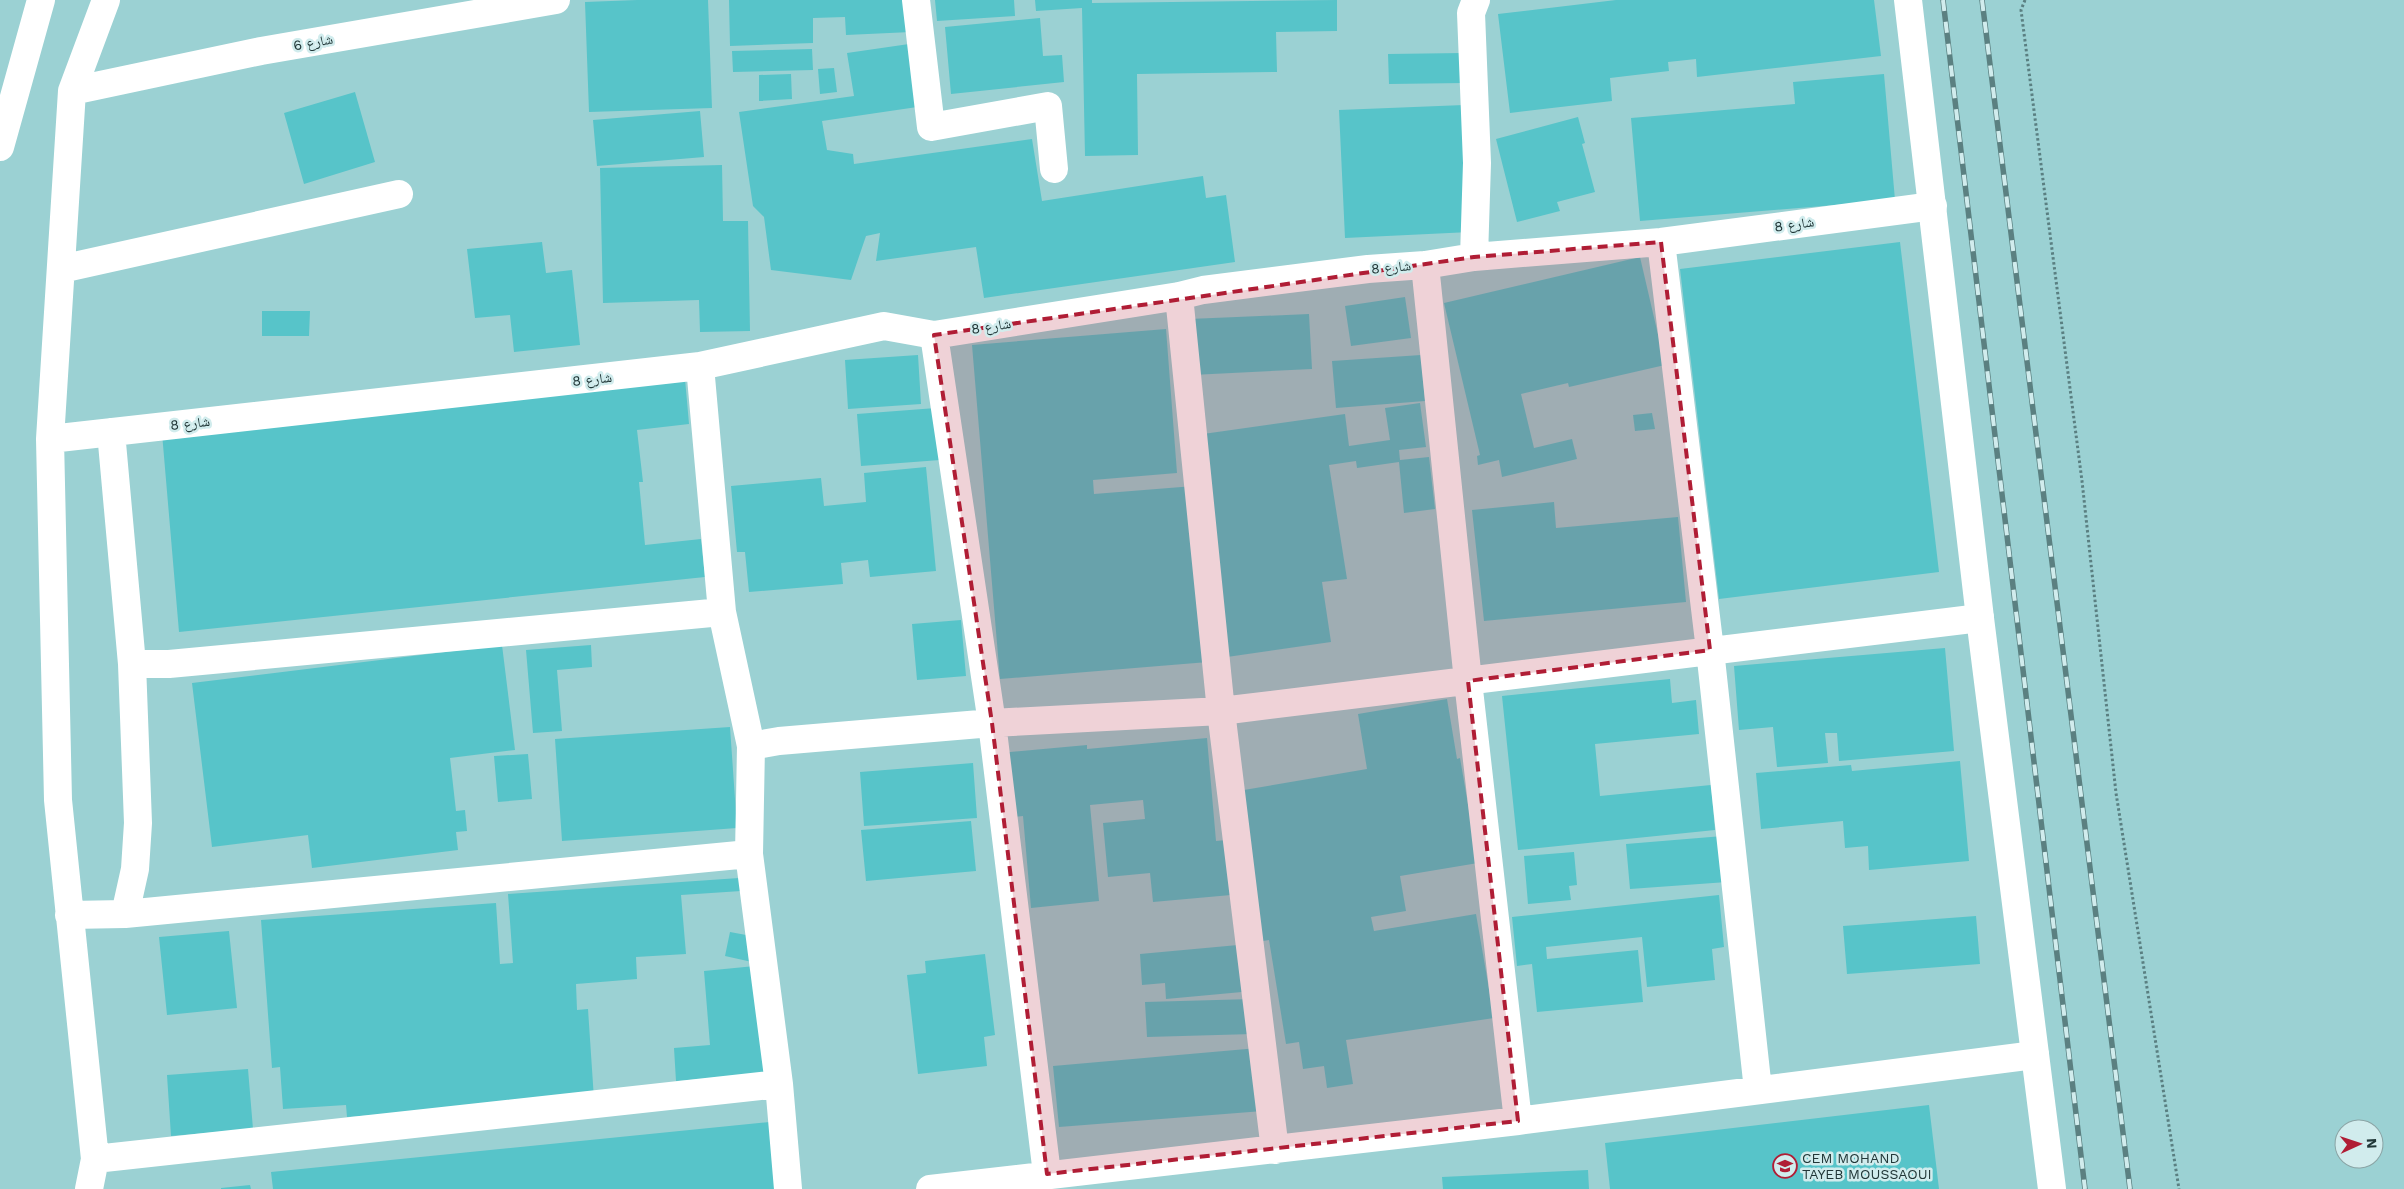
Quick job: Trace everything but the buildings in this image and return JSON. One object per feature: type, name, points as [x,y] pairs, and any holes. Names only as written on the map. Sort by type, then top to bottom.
[{"type":"main road","points":[[0,147],[41,0]]},
{"type":"main road","points":[[89,1189],[95,1159],[58,800],[50,439],[72,91],[106,0]]},
{"type":"main road","name":"شارع 6","points":[[72,91],[261,50],[556,0]]},
{"type":"main road","points":[[916,0],[931,127],[1048,106],[1054,169]]},
{"type":"main road","points":[[1474,257],[1477,163],[1471,13],[1476,0]]},
{"type":"main road","points":[[1908,0],[1980,618],[2052,1189]]},
{"type":"main road","points":[[61,269],[399,194]]},
{"type":"main road","name":"شارع 8","points":[[50,439],[700,366],[884,326],[934,335],[1179,296],[1203,290],[1474,257],[1660,242],[1933,206]]},
{"type":"main road","points":[[1660,242],[1710,650],[1758,1090]]},
{"type":"main road","points":[[1425,264],[1468,681],[1518,1120]]},
{"type":"main road","points":[[1179,296],[1221,711],[1275,1150]]},
{"type":"main road","points":[[934,335],[992,724],[1047,1174]]},
{"type":"main road","points":[[700,366],[722,612],[751,746],[749,854],[779,1084],[788,1189]]},
{"type":"main road","points":[[110,432],[132,664],[138,823],[135,869],[125,914]]},
{"type":"main road","points":[[132,664],[178,663],[722,612]]},
{"type":"main road","points":[[751,746],[779,741],[992,724],[1221,711],[1980,618]]},
{"type":"main road","points":[[69,915],[125,914],[749,854]]},
{"type":"main road","points":[[930,1189],[1047,1174],[1275,1150],[2035,1055]]},
{"type":"main road","points":[[95,1159],[779,1084]]},
{"type":"path","points":[[2025,0],[2021,10],[2082,481],[2116,793],[2179,1189]]},
{"type":"highlighted area","points":[[1661,242],[1710,650],[1468,681],[1518,1121],[1047,1174],[992,723],[934,335],[1474,257]]},
{"type":"railway","points":[[1943,0],[2085,1189]]},
{"type":"railway","points":[[1982,0],[2130,1189]]},
{"type":"place","name":"CEM MOHAND TAYEB MOUSSAOUI","points":[[1785,1166]]}]
